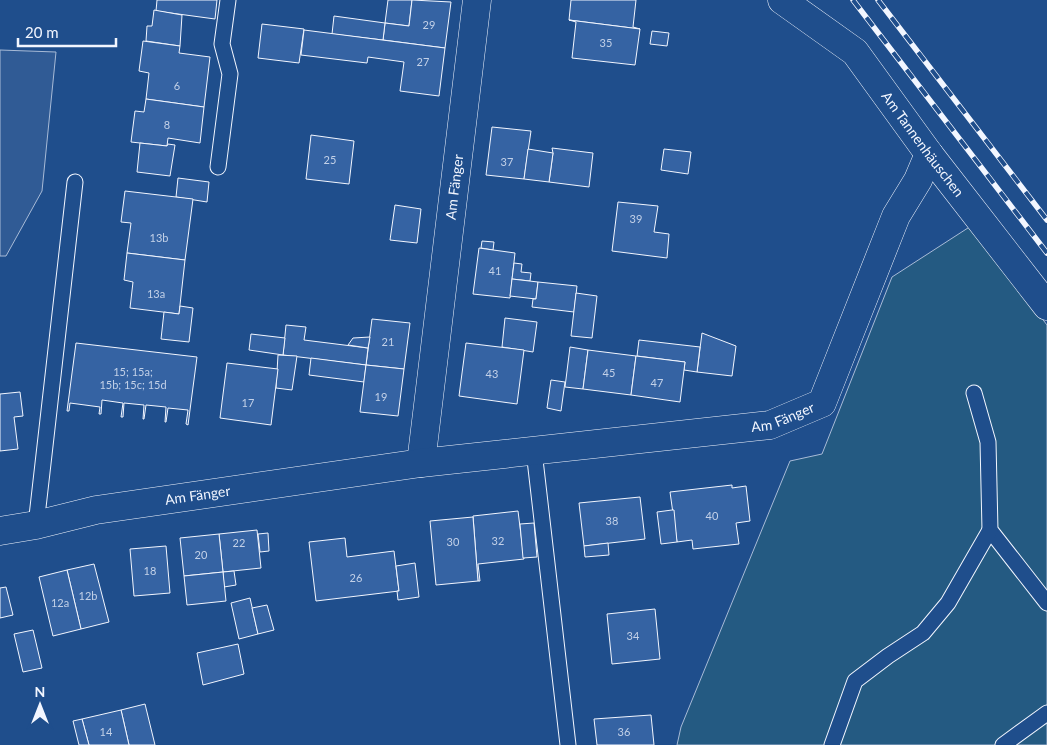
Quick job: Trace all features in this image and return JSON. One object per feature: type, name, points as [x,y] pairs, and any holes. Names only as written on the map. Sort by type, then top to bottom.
[{"type":"street","name":"Am Fänger","points":[[421,464],[477,0]]},
{"type":"street","name":"Am Tannenhäuschen","points":[[782,0],[855,52],[929,154],[1047,306]]},
{"type":"street","name":"Am Fänger","points":[[0,531],[36,525],[96,510],[421,464],[770,425],[822,403],[896,216],[918,180],[929,154]]},
{"type":"lane","points":[[218,167],[230,74],[222,44],[228,0]]},
{"type":"lane","points":[[36,525],[75,182]]},
{"type":"lane","points":[[832,745],[855,681],[923,633],[948,604],[990,530],[988,442],[974,393]]},
{"type":"lane","points":[[534,451],[568,745]]},
{"type":"lane","points":[[990,530],[1047,603]]},
{"type":"lane","points":[[1003,745],[1047,713]]},
{"type":"shaded area","points":[[0,50],[56,52],[42,191],[6,256],[0,256]]},
{"type":"shaded area","points":[[971,226],[1047,325],[1047,745],[677,745],[681,727],[790,461],[822,454],[892,277]]},
{"type":"building","points":[[157,0],[217,0],[215,19],[156,11]]},
{"type":"building","points":[[388,0],[412,0],[409,26],[385,23]]},
{"type":"building","points":[[412,0],[451,2],[445,48],[383,40],[385,23],[409,26]]},
{"type":"building","points":[[571,0],[636,0],[633,27],[640,29],[569,20]]},
{"type":"building","points":[[154,10],[182,15],[180,46],[146,41],[147,26],[152,26]]},
{"type":"building","points":[[334,16],[385,23],[383,40],[332,34]]},
{"type":"building","points":[[569,20],[640,29],[635,65],[572,58],[576,22]]},
{"type":"building","points":[[262,24],[304,29],[299,63],[258,58]]},
{"type":"building","points":[[304,30],[445,48],[439,96],[400,91],[404,62],[368,57],[367,63],[301,55]]},
{"type":"building","points":[[652,31],[669,33],[667,46],[650,44]]},
{"type":"building","points":[[143,41],[180,46],[179,53],[210,57],[204,107],[146,99],[149,73],[139,71]]},
{"type":"building","points":[[146,99],[204,107],[200,143],[168,138],[167,146],[131,142],[135,111],[144,112]]},
{"type":"building","points":[[492,127],[531,131],[524,179],[486,175]]},
{"type":"building","points":[[311,135],[354,141],[349,184],[306,179]]},
{"type":"building","points":[[140,143],[175,145],[170,176],[137,172]]},
{"type":"building","points":[[552,148],[593,153],[589,187],[549,182]]},
{"type":"building","points":[[528,149],[553,153],[549,182],[524,179]]},
{"type":"building","points":[[664,149],[691,152],[688,174],[661,170]]},
{"type":"building","points":[[178,178],[209,182],[207,202],[176,197]]},
{"type":"building","points":[[125,191],[193,199],[185,260],[127,253],[131,223],[121,222]]},
{"type":"building","points":[[618,202],[658,206],[654,232],[669,234],[667,258],[612,251]]},
{"type":"building","points":[[395,205],[421,209],[417,243],[390,240]]},
{"type":"building","points":[[482,241],[494,242],[493,250],[481,248]]},
{"type":"building","points":[[479,248],[515,253],[510,298],[473,294]]},
{"type":"building","points":[[127,253],[185,260],[179,314],[130,308],[133,282],[124,280]]},
{"type":"building","points":[[514,263],[522,264],[521,272],[531,273],[530,281],[512,279]]},
{"type":"building","points":[[512,279],[538,282],[536,299],[510,296]]},
{"type":"building","points":[[538,282],[577,286],[574,312],[532,307],[533,299],[536,299]]},
{"type":"building","points":[[576,293],[597,296],[592,338],[571,336]]},
{"type":"building","points":[[180,306],[193,308],[189,342],[161,339],[164,312],[179,314]]},
{"type":"building","points":[[505,318],[537,322],[533,352],[502,347]]},
{"type":"building","points":[[372,319],[410,323],[404,369],[366,365]]},
{"type":"building","points":[[286,325],[306,327],[304,340],[368,348],[366,365],[283,355]]},
{"type":"building","points":[[702,333],[736,346],[732,376],[697,372]]},
{"type":"building","points":[[251,334],[285,338],[283,355],[249,350]]},
{"type":"building","points":[[370,337],[368,348],[348,345],[353,338]]},
{"type":"building","points":[[639,340],[700,347],[697,372],[684,370],[685,362],[637,356]]},
{"type":"building","points":[[76,343],[197,357],[188,425],[186,424],[188,410],[168,408],[165,422],[166,407],[146,405],[144,419],[144,405],[124,403],[123,417],[121,417],[123,403],[102,400],[101,414],[99,414],[100,407],[70,403],[69,411],[67,411]]},
{"type":"building","points":[[466,343],[524,350],[517,404],[459,396]]},
{"type":"building","points":[[570,347],[588,350],[583,389],[565,387]]},
{"type":"building","points":[[588,350],[636,356],[631,395],[583,389]]},
{"type":"building","points":[[278,355],[297,356],[292,390],[276,388]]},
{"type":"building","points":[[636,356],[685,362],[680,402],[631,395]]},
{"type":"building","points":[[311,358],[366,365],[364,382],[309,375]]},
{"type":"building","points":[[227,363],[278,369],[271,425],[220,418]]},
{"type":"building","points":[[366,365],[404,369],[398,416],[360,412]]},
{"type":"building","points":[[551,380],[565,382],[561,411],[547,408]]},
{"type":"building","points":[[20,392],[23,416],[14,417],[18,449],[0,451],[0,394]]},
{"type":"building","points":[[732,485],[732,488],[746,486],[750,521],[736,523],[739,544],[693,549],[692,540],[677,542],[670,492]]},
{"type":"building","points":[[640,497],[645,539],[584,546],[579,503]]},
{"type":"building","points":[[674,510],[677,542],[661,544],[657,512]]},
{"type":"building","points":[[518,511],[524,559],[478,564],[480,581],[478,581],[473,516]]},
{"type":"building","points":[[473,517],[478,581],[436,585],[430,521]]},
{"type":"building","points":[[534,523],[537,557],[523,558],[520,524]]},
{"type":"building","points":[[257,530],[261,568],[223,572],[219,534]]},
{"type":"building","points":[[268,533],[269,551],[260,552],[258,534]]},
{"type":"building","points":[[219,534],[223,572],[184,576],[180,538]]},
{"type":"building","points":[[345,538],[347,557],[394,551],[399,591],[316,601],[309,542]]},
{"type":"building","points":[[608,543],[609,555],[585,557],[584,546]]},
{"type":"building","points":[[166,546],[170,593],[134,596],[130,549]]},
{"type":"building","points":[[415,563],[419,597],[398,600],[397,591],[399,591],[396,566]]},
{"type":"building","points":[[94,564],[109,622],[81,629],[67,570]]},
{"type":"building","points":[[67,570],[81,629],[53,636],[39,577]]},
{"type":"building","points":[[234,571],[236,585],[224,587],[223,572]]},
{"type":"building","points":[[223,572],[226,601],[187,605],[184,576]]},
{"type":"building","points":[[6,587],[13,615],[0,618],[0,588]]},
{"type":"building","points":[[250,598],[258,634],[239,639],[231,603]]},
{"type":"building","points":[[267,605],[274,630],[258,634],[252,608]]},
{"type":"building","points":[[655,609],[660,659],[612,664],[607,614]]},
{"type":"building","points":[[33,630],[42,668],[23,672],[14,634]]},
{"type":"building","points":[[238,644],[244,674],[203,685],[197,653]]},
{"type":"building","points":[[145,704],[155,745],[129,745],[121,710]]},
{"type":"building","points":[[121,710],[129,745],[89,745],[82,719]]},
{"type":"building","points":[[651,715],[654,745],[597,745],[594,719]]},
{"type":"building","points":[[82,719],[89,745],[79,745],[73,721]]},
{"type":"railway","points":[[853,0],[1047,253]]},
{"type":"railway","points":[[878,0],[1047,220]]}]
